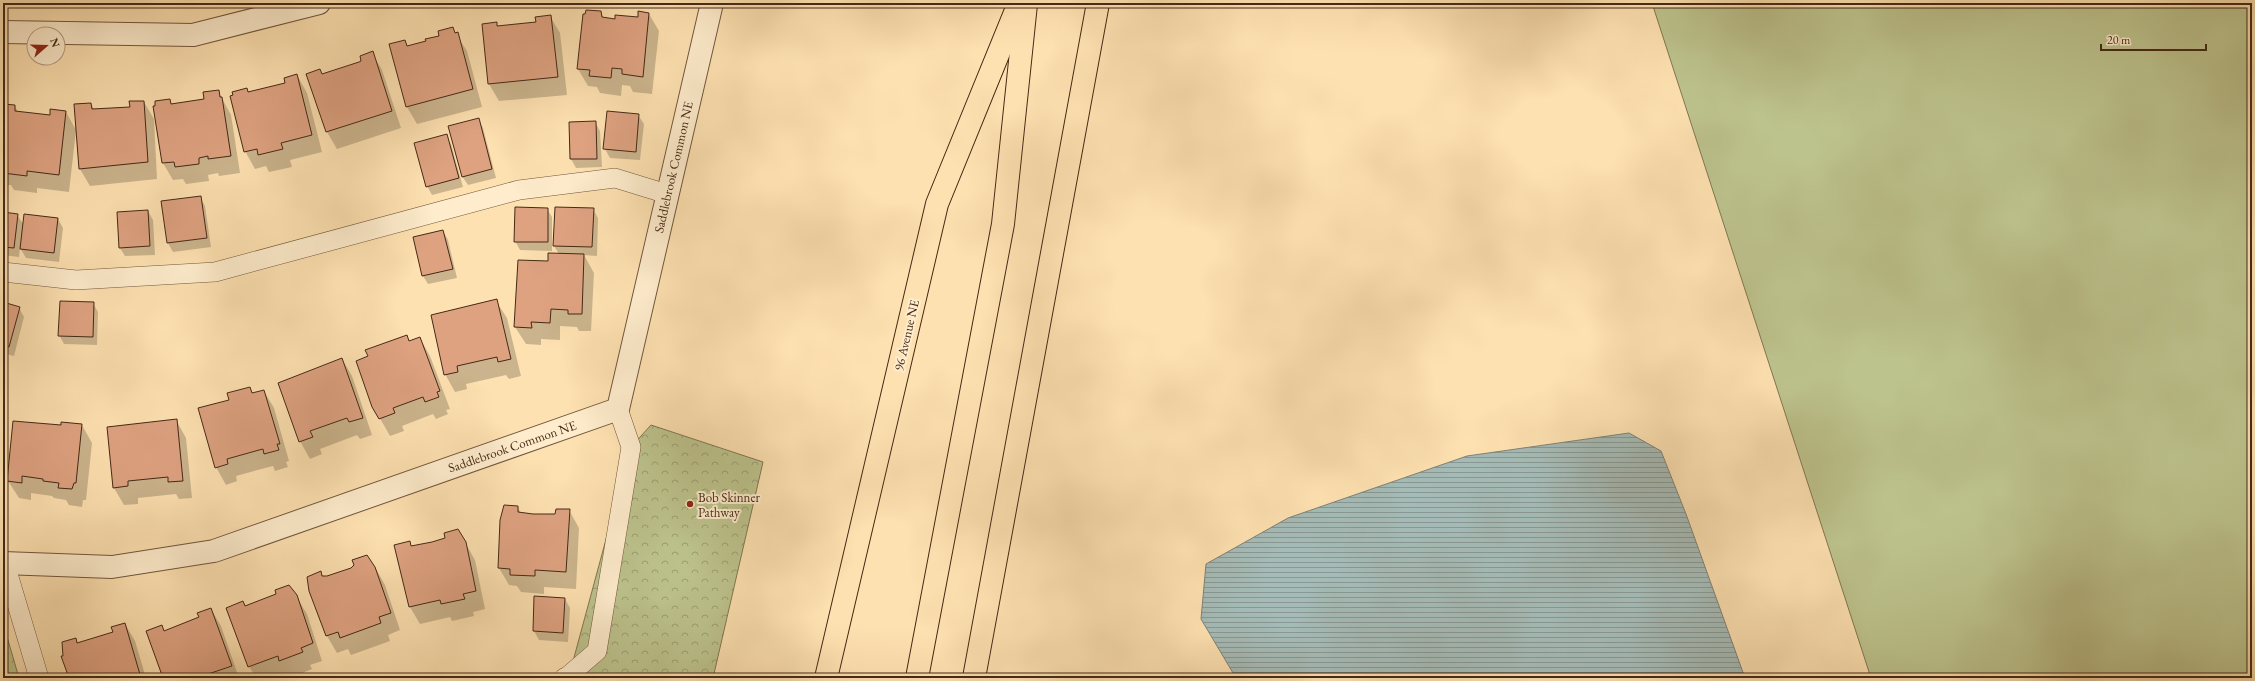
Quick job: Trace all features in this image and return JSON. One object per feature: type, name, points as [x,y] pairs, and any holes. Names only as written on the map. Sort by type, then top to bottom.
[{"type":"main road","name":"96 Avenue NE","points":[[826,678],[937,204],[1019,3]]},
{"type":"main road","points":[[917,678],[1003,224],[1026,3]]},
{"type":"main road","points":[[974,678],[1098,3]]},
{"type":"street","points":[[3,32],[193,35],[319,3]]},
{"type":"street","name":"Saddlebrook Common NE","points":[[4,564],[112,567],[214,551],[618,409],[712,3]]},
{"type":"lane","points":[[3,272],[76,280],[215,272],[519,190],[615,178],[667,194]]},
{"type":"lane","points":[[564,678],[597,651],[631,447],[618,409]]},
{"type":"lane","points":[[4,564],[39,678]]},
{"type":"green space","points":[[1652,3],[2252,3],[2252,678],[1871,678]]},
{"type":"green space","points":[[651,425],[763,462],[713,678],[565,678],[569,676],[631,447]]},
{"type":"green space","points":[[3,623],[19,678],[3,678]]},
{"type":"water","points":[[1629,433],[1661,451],[1686,514],[1745,678],[1236,678],[1201,619],[1206,564],[1288,518],[1467,456]]},
{"type":"building","points":[[586,10],[601,11],[602,17],[615,19],[615,15],[638,17],[638,11],[649,13],[643,77],[622,74],[622,69],[612,68],[611,78],[589,76],[590,70],[577,69],[583,14],[585,14]]},
{"type":"building","points":[[551,15],[558,77],[488,84],[482,24],[497,22],[497,26],[536,22],[535,17]]},
{"type":"building","points":[[453,27],[455,33],[458,32],[473,89],[406,107],[389,44],[405,40],[407,46],[426,41],[425,39],[439,36],[438,31]]},
{"type":"building","points":[[373,51],[392,111],[326,132],[306,74],[320,69],[322,74],[359,62],[361,61],[360,56]]},
{"type":"building","points":[[297,74],[312,135],[281,143],[283,149],[258,155],[257,149],[244,152],[230,96],[233,95],[232,92],[247,88],[248,92],[285,83],[284,78]]},
{"type":"building","points":[[219,90],[220,97],[222,97],[231,156],[208,159],[208,156],[199,158],[199,164],[175,167],[174,162],[162,163],[153,106],[155,106],[155,101],[170,99],[171,104],[204,99],[203,92]]},
{"type":"building","points":[[129,101],[144,101],[148,162],[79,169],[74,104],[91,103],[92,109],[130,107]]},
{"type":"building","points":[[3,104],[15,105],[15,111],[50,115],[50,109],[66,111],[59,175],[27,171],[27,176],[3,173]]},
{"type":"building","points":[[607,111],[639,114],[636,152],[603,149]]},
{"type":"building","points":[[479,118],[492,169],[462,177],[448,126]]},
{"type":"building","points":[[596,121],[597,159],[570,159],[569,122]]},
{"type":"building","points":[[447,134],[459,178],[426,187],[414,143]]},
{"type":"building","points":[[201,196],[207,238],[167,243],[161,201]]},
{"type":"building","points":[[515,207],[548,208],[548,242],[514,242]]},
{"type":"building","points":[[555,207],[594,208],[592,247],[553,246]]},
{"type":"building","points":[[148,210],[150,246],[119,248],[117,212]]},
{"type":"building","points":[[3,212],[18,214],[14,248],[3,247]]},
{"type":"building","points":[[24,214],[58,218],[54,253],[20,249]]},
{"type":"building","points":[[443,230],[453,269],[422,276],[413,237]]},
{"type":"building","points":[[548,253],[584,254],[582,314],[568,314],[568,310],[551,309],[550,323],[531,322],[532,328],[514,327],[518,260],[548,261]]},
{"type":"building","points":[[497,299],[511,359],[498,362],[497,357],[457,366],[458,372],[444,375],[431,315]]},
{"type":"building","points":[[60,301],[94,302],[93,337],[58,336]]},
{"type":"building","points":[[3,302],[20,307],[9,347],[3,346]]},
{"type":"building","points":[[407,335],[409,341],[420,337],[440,391],[437,392],[439,397],[425,402],[423,397],[393,408],[395,413],[379,419],[372,407],[356,361],[368,356],[365,350]]},
{"type":"building","points":[[342,358],[363,418],[349,422],[347,418],[310,431],[313,437],[299,442],[278,383]]},
{"type":"building","points":[[250,387],[252,393],[264,390],[280,444],[277,444],[279,450],[264,454],[263,449],[227,459],[228,464],[215,468],[198,408],[229,400],[227,393]]},
{"type":"building","points":[[177,419],[183,481],[168,482],[168,477],[128,481],[128,486],[113,488],[107,427]]},
{"type":"building","points":[[13,421],[61,425],[61,422],[82,424],[76,483],[74,483],[72,489],[58,488],[59,483],[22,476],[22,483],[7,481]]},
{"type":"building","points":[[504,505],[518,506],[518,512],[533,514],[555,514],[556,509],[570,509],[566,572],[535,570],[535,576],[510,575],[510,569],[498,568],[500,520]]},
{"type":"building","points":[[458,529],[466,542],[476,591],[463,594],[465,599],[441,604],[440,600],[409,607],[394,545],[410,541],[411,546],[432,542],[445,538],[444,533]]},
{"type":"building","points":[[367,555],[375,567],[391,613],[379,617],[381,623],[340,638],[338,632],[326,636],[309,591],[307,577],[321,571],[322,576],[327,576],[351,568],[354,565],[352,560]]},
{"type":"building","points":[[289,585],[297,595],[313,643],[301,648],[303,652],[279,661],[278,656],[248,667],[226,608],[243,601],[245,606],[276,594],[275,590]]},
{"type":"building","points":[[534,596],[565,598],[563,633],[533,631]]},
{"type":"building","points":[[211,608],[232,666],[202,676],[202,678],[163,678],[146,631],[162,625],[164,631],[199,617],[197,613]]},
{"type":"building","points":[[125,623],[141,678],[69,678],[61,656],[63,656],[62,642],[76,638],[77,643],[113,632],[111,627]]},
{"type":"place","name":"Bob Skinner Pathway","points":[[690,504]]}]
